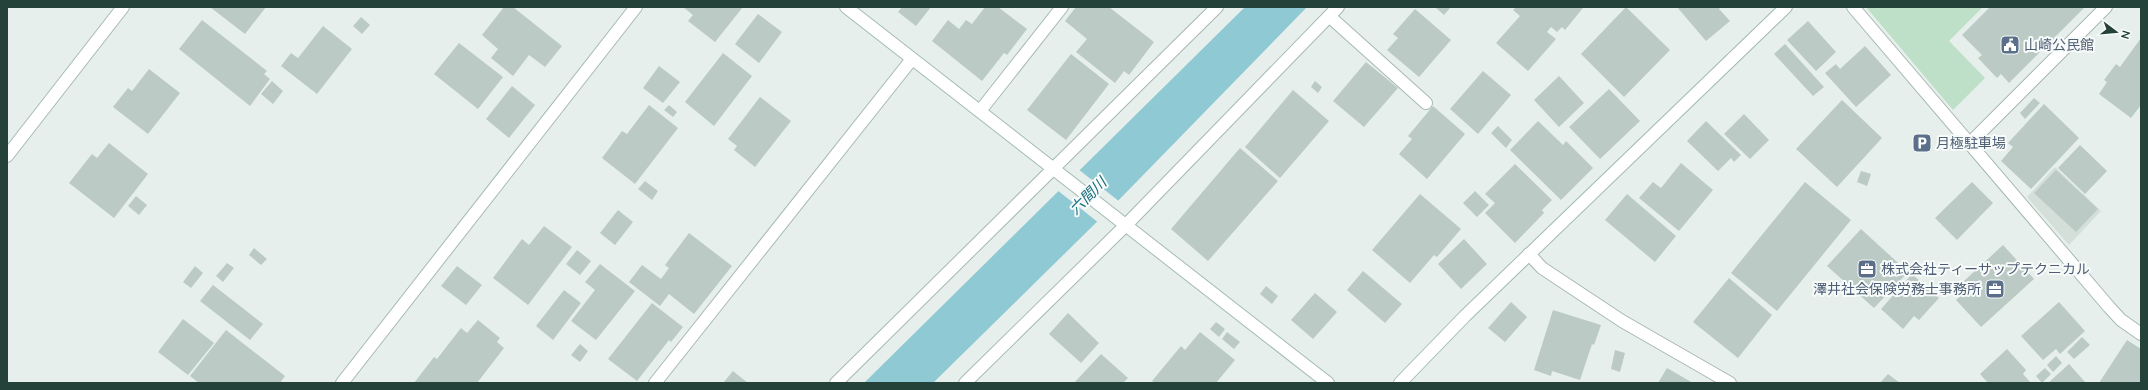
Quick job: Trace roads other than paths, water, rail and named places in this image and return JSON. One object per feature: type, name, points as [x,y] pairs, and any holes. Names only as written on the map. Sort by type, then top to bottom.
[{"type":"street","points":[[7,156],[124,7]]},
{"type":"street","points":[[342,383],[636,7]]},
{"type":"street","points":[[846,7],[1328,383]]},
{"type":"street","points":[[980,111],[1062,7]]},
{"type":"street","points":[[836,383],[1058,172],[1217,7]]},
{"type":"street","points":[[964,383],[1126,225],[1338,7]]},
{"type":"street","points":[[1400,383],[1416,364],[1786,7]]},
{"type":"street","points":[[1853,7],[2109,307],[2121,320],[2141,334]]},
{"type":"street","points":[[1969,144],[2106,7]]},
{"type":"street","points":[[1329,16],[1426,103]]},
{"type":"street","points":[[655,383],[912,59]]},
{"type":"street","points":[[1529,254],[1542,268],[1622,321],[1730,383]]},
{"type":"water","name":"六間川","points":[[1245,7],[1307,7],[1110,209],[933,383],[864,383]]},
{"type":"place","name":"山崎公民館","points":[[2010,45]]},
{"type":"place","name":"月極駐車場","points":[[1922,143]]},
{"type":"place","name":"株式会社ティーサップテクニカル","points":[[1867,269]]},
{"type":"place","name":"澤井社会保険労務士事務所","points":[[1995,289]]}]
